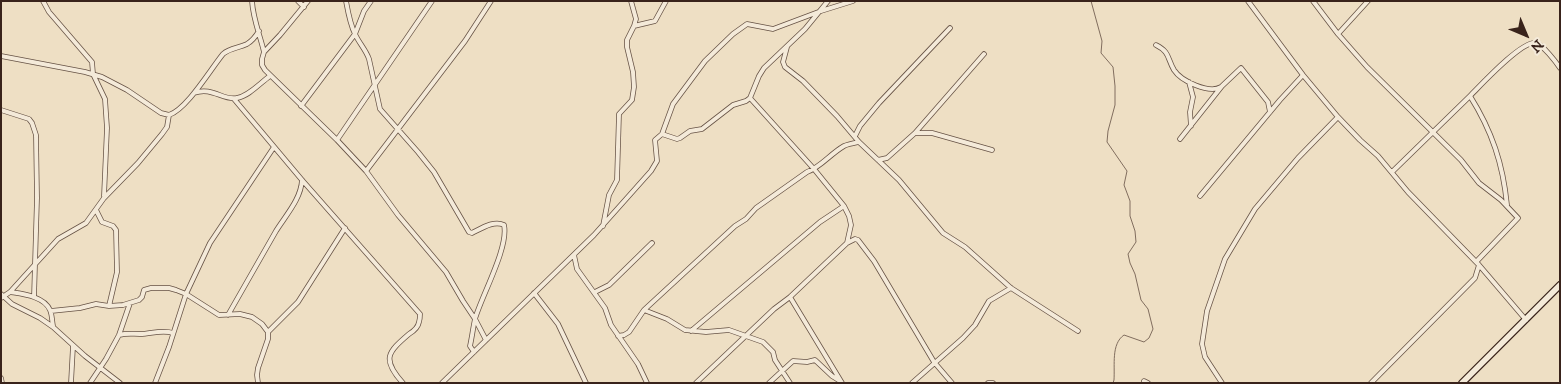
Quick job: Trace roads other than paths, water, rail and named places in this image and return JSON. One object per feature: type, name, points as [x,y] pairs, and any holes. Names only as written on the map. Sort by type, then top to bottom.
[{"type":"main road","points":[[1462,383],[1560,285]]},
{"type":"street","points":[[43,1],[49,12],[92,62],[93,74],[105,100],[104,198]]},
{"type":"street","points":[[252,1],[254,19],[264,52]]},
{"type":"street","points":[[298,1],[304,7]]},
{"type":"street","points":[[308,1],[264,52],[262,65],[270,76],[337,140],[366,171],[398,215],[446,272],[486,340]]},
{"type":"street","points":[[346,1],[355,34],[367,53],[380,109],[399,128],[434,172],[469,232],[472,233],[494,223],[499,222],[504,225],[505,230],[501,250],[475,319],[470,346],[474,352]]},
{"type":"street","points":[[301,106],[355,34],[371,1]]},
{"type":"street","points":[[337,140],[432,1]]},
{"type":"street","points":[[366,171],[465,41],[491,1]]},
{"type":"street","points":[[603,226],[609,195],[617,180],[619,114],[632,100],[634,87],[633,72],[626,40],[634,26],[635,14],[631,1]]},
{"type":"street","points":[[634,26],[655,21],[666,1]]},
{"type":"street","points":[[662,134],[680,138],[690,131],[702,129],[733,105],[750,98],[764,68],[805,29],[828,1]]},
{"type":"street","points":[[442,383],[603,226],[652,171],[657,162],[655,140],[662,134],[673,104],[706,61],[733,34],[747,24],[773,29],[853,1]]},
{"type":"street","points":[[1248,1],[1303,75],[1338,117],[1378,156],[1408,192],[1478,263],[1526,320]]},
{"type":"street","points":[[1313,1],[1338,34],[1367,67],[1461,160],[1479,183],[1507,206],[1518,218],[1478,263],[1475,278]]},
{"type":"street","points":[[1338,34],[1368,1]]},
{"type":"street","points":[[855,136],[860,126],[879,103],[950,28]]},
{"type":"street","points":[[1,56],[93,74],[114,82],[151,107],[169,115],[178,110],[194,93],[222,54],[246,44],[259,31]]},
{"type":"street","points":[[1392,172],[1508,58],[1530,43],[1535,43],[1541,47],[1560,68]]},
{"type":"street","points":[[1156,45],[1167,52],[1179,76],[1203,88],[1217,89],[1222,86]]},
{"type":"street","points":[[787,47],[783,62],[785,67],[804,81],[838,116],[859,142],[899,180],[943,233],[965,247],[1012,288],[1078,331]]},
{"type":"street","points":[[878,160],[887,158],[915,133],[984,54]]},
{"type":"street","points":[[1180,139],[1222,86],[1241,68],[1268,102],[1270,112]]},
{"type":"street","points":[[1200,196],[1303,75]]},
{"type":"street","points":[[234,99],[245,94],[270,76]]},
{"type":"street","points":[[1189,82],[1194,97],[1190,110],[1191,126]]},
{"type":"street","points":[[194,93],[202,91],[214,92],[234,99],[302,180],[420,314],[416,328],[393,348],[389,357],[390,366],[403,383]]},
{"type":"street","points":[[1470,96],[1483,118],[1499,159],[1504,178],[1507,206]]},
{"type":"street","points":[[750,98],[814,169],[844,206],[850,216],[851,225],[846,243]]},
{"type":"street","points":[[1268,102],[1280,100]]},
{"type":"street","points":[[1,110],[29,119],[36,135],[37,198],[34,297]]},
{"type":"street","points":[[120,383],[73,346],[53,327],[12,304],[2,296],[10,292],[58,239],[86,223],[104,198],[138,163],[162,134],[167,127],[169,115]]},
{"type":"street","points":[[1222,383],[1205,357],[1202,344],[1208,312],[1225,259],[1255,210],[1298,158],[1338,117]]},
{"type":"street","points":[[915,133],[932,133],[992,150]]},
{"type":"street","points":[[618,336],[629,332],[644,310],[756,208],[845,146],[859,142]]},
{"type":"street","points":[[155,383],[186,294],[210,243],[274,147]]},
{"type":"street","points":[[228,315],[299,194],[302,180]]},
{"type":"street","points":[[299,194],[310,189]]},
{"type":"street","points":[[691,331],[820,222],[844,206]]},
{"type":"street","points":[[96,210],[102,222],[113,226],[116,230],[117,272],[109,306]]},
{"type":"street","points":[[268,332],[298,302],[345,228]]},
{"type":"street","points":[[696,383],[745,335],[846,243],[855,239],[858,240],[874,261],[934,362],[952,383]]},
{"type":"street","points":[[595,292],[609,286],[652,244]]},
{"type":"street","points":[[574,255],[577,268],[605,308],[611,325],[638,364],[647,383]]},
{"type":"street","points":[[1371,383],[1475,278],[1487,274]]},
{"type":"street","points":[[51,311],[96,304],[109,306],[130,303],[142,299],[144,290],[169,288],[186,294],[219,315],[240,314],[252,317],[262,324],[268,332],[268,339],[258,368],[258,383]]},
{"type":"street","points":[[912,383],[963,338],[974,325],[989,301],[1012,288]]},
{"type":"street","points":[[10,292],[34,297],[45,304],[51,311],[53,327]]},
{"type":"street","points":[[534,293],[558,324],[586,383]]},
{"type":"street","points":[[790,296],[842,382]]},
{"type":"street","points":[[90,383],[119,335],[130,303]]},
{"type":"street","points":[[644,310],[667,319],[685,330],[706,332],[729,330],[763,342],[772,352],[790,383]]},
{"type":"street","points":[[119,335],[163,331],[173,333]]},
{"type":"street","points":[[71,383],[73,346]]},
{"type":"street","points":[[769,383],[792,361],[807,362],[815,360],[832,376],[842,382]]},
{"type":"street","points":[[1,378],[2,383]]},
{"type":"street","points":[[988,383],[993,383]]},
{"type":"waterway","points":[[1091,1],[1102,41],[1101,53],[1113,67],[1115,105],[1107,142],[1127,171],[1124,185],[1130,201],[1130,216],[1136,242],[1128,254],[1141,300],[1148,309],[1153,329],[1149,338],[1144,342],[1124,335],[1120,339],[1115,349],[1113,383]]}]
